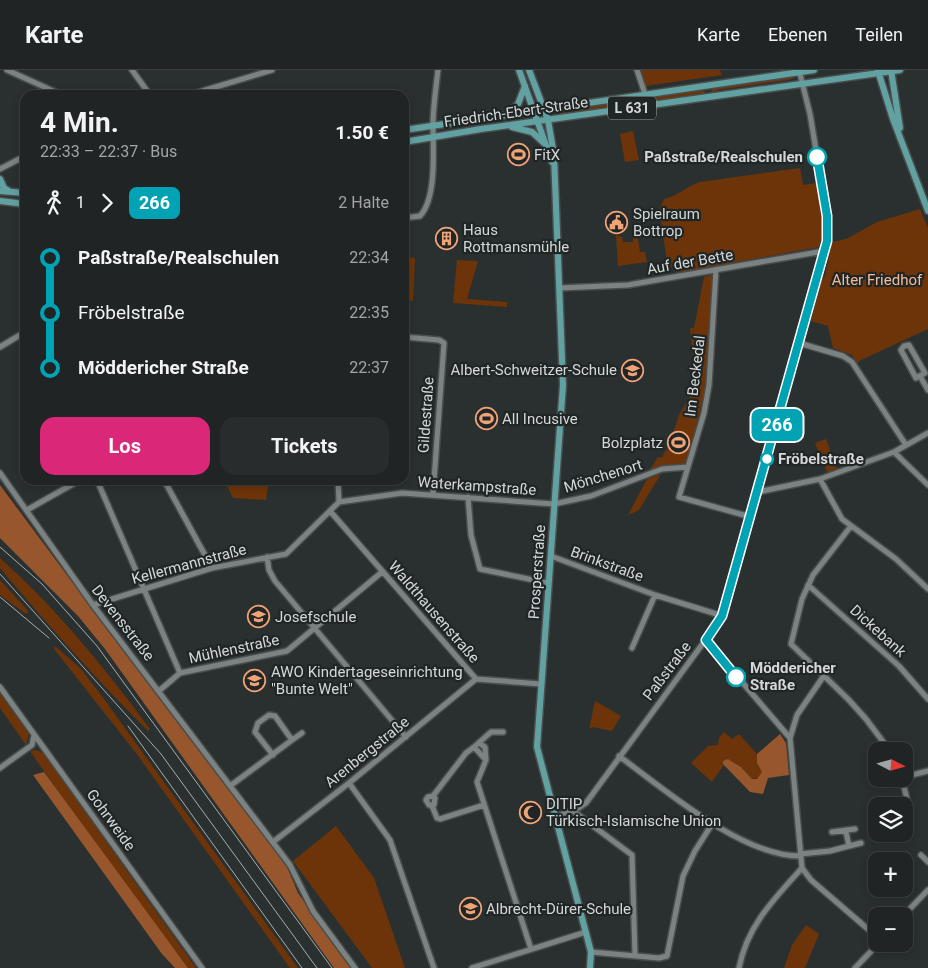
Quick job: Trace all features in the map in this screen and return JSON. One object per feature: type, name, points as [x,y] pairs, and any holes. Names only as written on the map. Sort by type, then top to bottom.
[{"type":"main road","name":"Prosperstraße","points":[[519,70],[539,121],[555,170]]},
{"type":"main road","name":"Prosperstraße","points":[[529,70],[548,120],[555,170],[562,385],[537,747],[591,952],[590,968]]},
{"type":"main road","name":"Friedrich-Ebert-Straße","points":[[409,129],[507,113],[814,70]]},
{"type":"main road","name":"Friedrich-Ebert-Straße","points":[[409,141],[900,70]]},
{"type":"main road","points":[[891,71],[902,144]]},
{"type":"main road","points":[[878,72],[902,144],[928,211]]},
{"type":"main road","points":[[507,113],[518,104],[525,86]]},
{"type":"main road","points":[[506,126],[532,132],[546,144]]},
{"type":"main road","points":[[0,174],[4,188],[10,191]]},
{"type":"main road","points":[[0,191],[20,192]]},
{"type":"main road","points":[[0,201],[20,203]]},
{"type":"street","points":[[7,70],[51,90]]},
{"type":"street","points":[[132,70],[146,90]]},
{"type":"street","points":[[206,90],[272,70]]},
{"type":"street","points":[[409,217],[420,216],[427,204],[432,182],[433,124],[438,70]]},
{"type":"street","points":[[637,70],[645,94]]},
{"type":"street","name":"Paßstraße","points":[[554,817],[573,811],[586,803],[722,616],[829,231],[810,114],[799,71]]},
{"type":"street","points":[[0,174],[8,164],[20,158]]},
{"type":"street","name":"Auf der Bette","points":[[559,288],[628,285],[824,251]]},
{"type":"street","name":"Im Beckedal","points":[[716,270],[709,385],[704,413],[679,497],[751,517]]},
{"type":"street","points":[[0,348],[20,335]]},
{"type":"street","name":"Gildestraße","points":[[409,337],[443,342],[433,494]]},
{"type":"street","points":[[799,343],[843,356],[852,362],[906,445]]},
{"type":"street","points":[[909,345],[925,373],[920,376],[916,378],[901,350],[904,346],[909,345]]},
{"type":"street","points":[[920,376],[928,390]]},
{"type":"street","points":[[758,492],[820,479],[894,452],[928,433]]},
{"type":"street","points":[[894,452],[928,485]]},
{"type":"street","name":"Mönchenort","points":[[554,504],[591,496],[662,469],[688,467]]},
{"type":"street","name":"Devensstraße","points":[[0,473],[93,605],[160,690],[290,865],[313,911],[355,968]]},
{"type":"street","points":[[820,479],[835,510],[842,519],[896,559],[928,589]]},
{"type":"street","points":[[27,510],[71,485]]},
{"type":"street","points":[[99,485],[180,673]]},
{"type":"street","points":[[167,485],[212,568]]},
{"type":"street","points":[[338,485],[338,502]]},
{"type":"street","name":"Waterkampstraße","points":[[338,502],[390,493],[433,494],[554,504]]},
{"type":"street","points":[[468,497],[471,535],[480,569],[548,582]]},
{"type":"street","name":"Kellermannstraße","points":[[93,605],[212,568],[290,553],[338,502]]},
{"type":"street","name":"Waldthausenstraße","points":[[330,511],[476,679],[541,684]]},
{"type":"street","points":[[851,526],[824,558],[808,585],[790,644],[866,719],[883,742]]},
{"type":"street","name":"Brinkstraße","points":[[550,556],[722,616]]},
{"type":"street","points":[[267,557],[269,570],[275,581],[406,737]]},
{"type":"street","name":"Mühlenstraße","points":[[160,690],[180,673],[287,651],[382,572]]},
{"type":"street","name":"Dickebank","points":[[808,585],[899,666],[928,699]]},
{"type":"street","name":"Brinkstraße","points":[[632,648],[641,624],[645,622],[655,594]]},
{"type":"street","points":[[706,640],[790,738]]},
{"type":"street","points":[[824,677],[797,715],[790,738],[802,868],[811,880],[868,929]]},
{"type":"street","name":"Arenbergstraße","points":[[273,842],[349,783],[476,679]]},
{"type":"street","name":"Gohrweide","points":[[0,687],[202,968]]},
{"type":"street","points":[[272,755],[255,732],[258,723],[269,716],[275,716],[292,740]]},
{"type":"street","points":[[484,805],[440,819],[437,818],[432,806],[426,800],[433,796],[466,753],[491,732],[503,732]]},
{"type":"street","points":[[230,786],[302,733]]},
{"type":"street","points":[[0,768],[32,745],[34,734]]},
{"type":"street","points":[[479,743],[485,747],[486,760],[477,782],[531,949]]},
{"type":"street","points":[[474,748],[486,760]]},
{"type":"street","points":[[619,756],[712,824],[774,853],[786,856],[801,855],[830,851],[860,843]]},
{"type":"street","points":[[913,775],[928,771]]},
{"type":"street","points":[[349,783],[390,840],[434,968]]},
{"type":"street","points":[[573,811],[627,849],[632,855],[635,955]]},
{"type":"street","points":[[591,952],[659,958],[667,956],[683,876],[695,851],[712,824]]},
{"type":"street","points":[[832,832],[842,830],[846,832],[856,829]]},
{"type":"street","points":[[846,832],[849,846]]},
{"type":"street","points":[[921,855],[928,862]]},
{"type":"street","points":[[739,968],[744,947],[757,919],[802,868]]},
{"type":"street","points":[[912,907],[928,890]]},
{"type":"street","points":[[472,968],[586,932]]},
{"type":"street","points":[[855,968],[870,952]]},
{"type":"green space","points":[[640,70],[720,70],[722,75],[646,86]]},
{"type":"green space","points":[[792,76],[794,78],[789,80],[718,90],[712,93],[711,87]]},
{"type":"green space","points":[[704,89],[705,94],[560,115],[559,111]]},
{"type":"green space","points":[[633,131],[639,160],[625,162],[620,134]]},
{"type":"green space","points":[[800,168],[803,185],[817,183],[824,230],[819,247],[677,273],[675,266],[668,267],[659,210],[664,199],[674,196],[700,182]]},
{"type":"green space","name":"Alter Friedhof","points":[[920,209],[928,228],[928,329],[859,361],[858,364],[852,355],[833,348],[828,326],[811,321],[822,279],[825,276],[832,242],[846,239],[877,222]]},
{"type":"green space","points":[[636,227],[640,252],[645,252],[647,262],[618,266],[616,235],[622,237],[623,242],[633,242],[632,228]]},
{"type":"green space","points":[[409,257],[415,258],[413,301],[409,301]]},
{"type":"green space","points":[[457,260],[478,261],[467,299],[507,302],[507,307],[453,303]]},
{"type":"green space","points":[[712,275],[714,278],[707,383],[687,461],[684,464],[664,466],[649,471],[658,457],[662,458],[665,451],[667,451],[679,415],[696,386],[690,328],[694,328],[704,277]]},
{"type":"green space","points":[[826,439],[837,469],[827,472],[815,443]]},
{"type":"green space","points":[[661,474],[639,510],[628,515],[647,479]]},
{"type":"green space","points":[[226,485],[268,485],[266,500],[233,498]]},
{"type":"green space","points":[[0,558],[21,577],[79,639],[133,706],[150,729],[148,731],[91,671],[0,568]]},
{"type":"green space","points":[[0,580],[29,612],[26,614],[0,595]]},
{"type":"green space","points":[[55,646],[81,669],[104,699],[298,968],[290,968],[136,753],[54,649]]},
{"type":"green space","points":[[0,694],[29,734],[26,745],[0,708]]},
{"type":"green space","points":[[595,701],[621,716],[612,731],[593,727],[589,729]]},
{"type":"green space","points":[[724,732],[732,739],[739,734],[757,754],[757,763],[762,772],[759,778],[752,779],[741,767],[728,759],[712,782],[691,763],[708,746],[718,745],[719,738]]},
{"type":"green space","points":[[36,750],[43,753],[196,968],[188,968],[93,841],[30,751]]},
{"type":"green space","points":[[336,826],[374,878],[405,968],[372,968],[293,861]]},
{"type":"green space","points":[[806,925],[819,934],[805,968],[784,968],[792,945]]},
{"type":"shaded area","points":[[0,485],[113,637],[268,838],[287,867],[298,893],[351,968],[334,968],[105,649],[78,616],[0,538]]},
{"type":"shaded area","points":[[780,734],[786,743],[789,775],[768,778],[763,794],[750,792],[723,764],[723,761],[728,759],[741,767],[752,779],[757,779],[762,772],[757,763],[757,754]]},
{"type":"shaded area","points":[[44,772],[188,968],[175,968],[162,954],[33,775]]},
{"type":"railway","points":[[0,547],[42,584],[97,646],[332,968]]},
{"type":"railway","points":[[0,574],[161,754],[317,968]]},
{"type":"railway","points":[[0,597],[49,638]]},
{"type":"railway","points":[[128,726],[302,968]]},
{"type":"bus line","name":"266","points":[[736,677],[706,640],[722,616],[827,241],[829,231],[817,157]]},
{"type":"place","name":"FitX","points":[[518,155]]},
{"type":"place","name":"Paßstraße/Realschulen","points":[[817,157]]},
{"type":"place","name":"Spielraum Bottrop","points":[[617,223]]},
{"type":"place","name":"Haus Rottmansmühle","points":[[447,239]]},
{"type":"place","name":"Albert-Schweitzer-Schule","points":[[633,370]]},
{"type":"place","name":"All Incusive","points":[[486,419]]},
{"type":"place","name":"Bolzplatz","points":[[679,443]]},
{"type":"place","name":"Fröbelstraße","points":[[767,459]]},
{"type":"place","name":"Josefschule","points":[[259,617]]},
{"type":"place","name":"Möddericher Straße","points":[[736,677]]},
{"type":"place","name":"AWO Kindertageseinrichtung \"Bunte Welt\"","points":[[255,681]]},
{"type":"place","name":"DITIP Türkisch-Islamische Union","points":[[530,813]]},
{"type":"place","name":"Albrecht-Dürer-Schule","points":[[470,909]]}]
